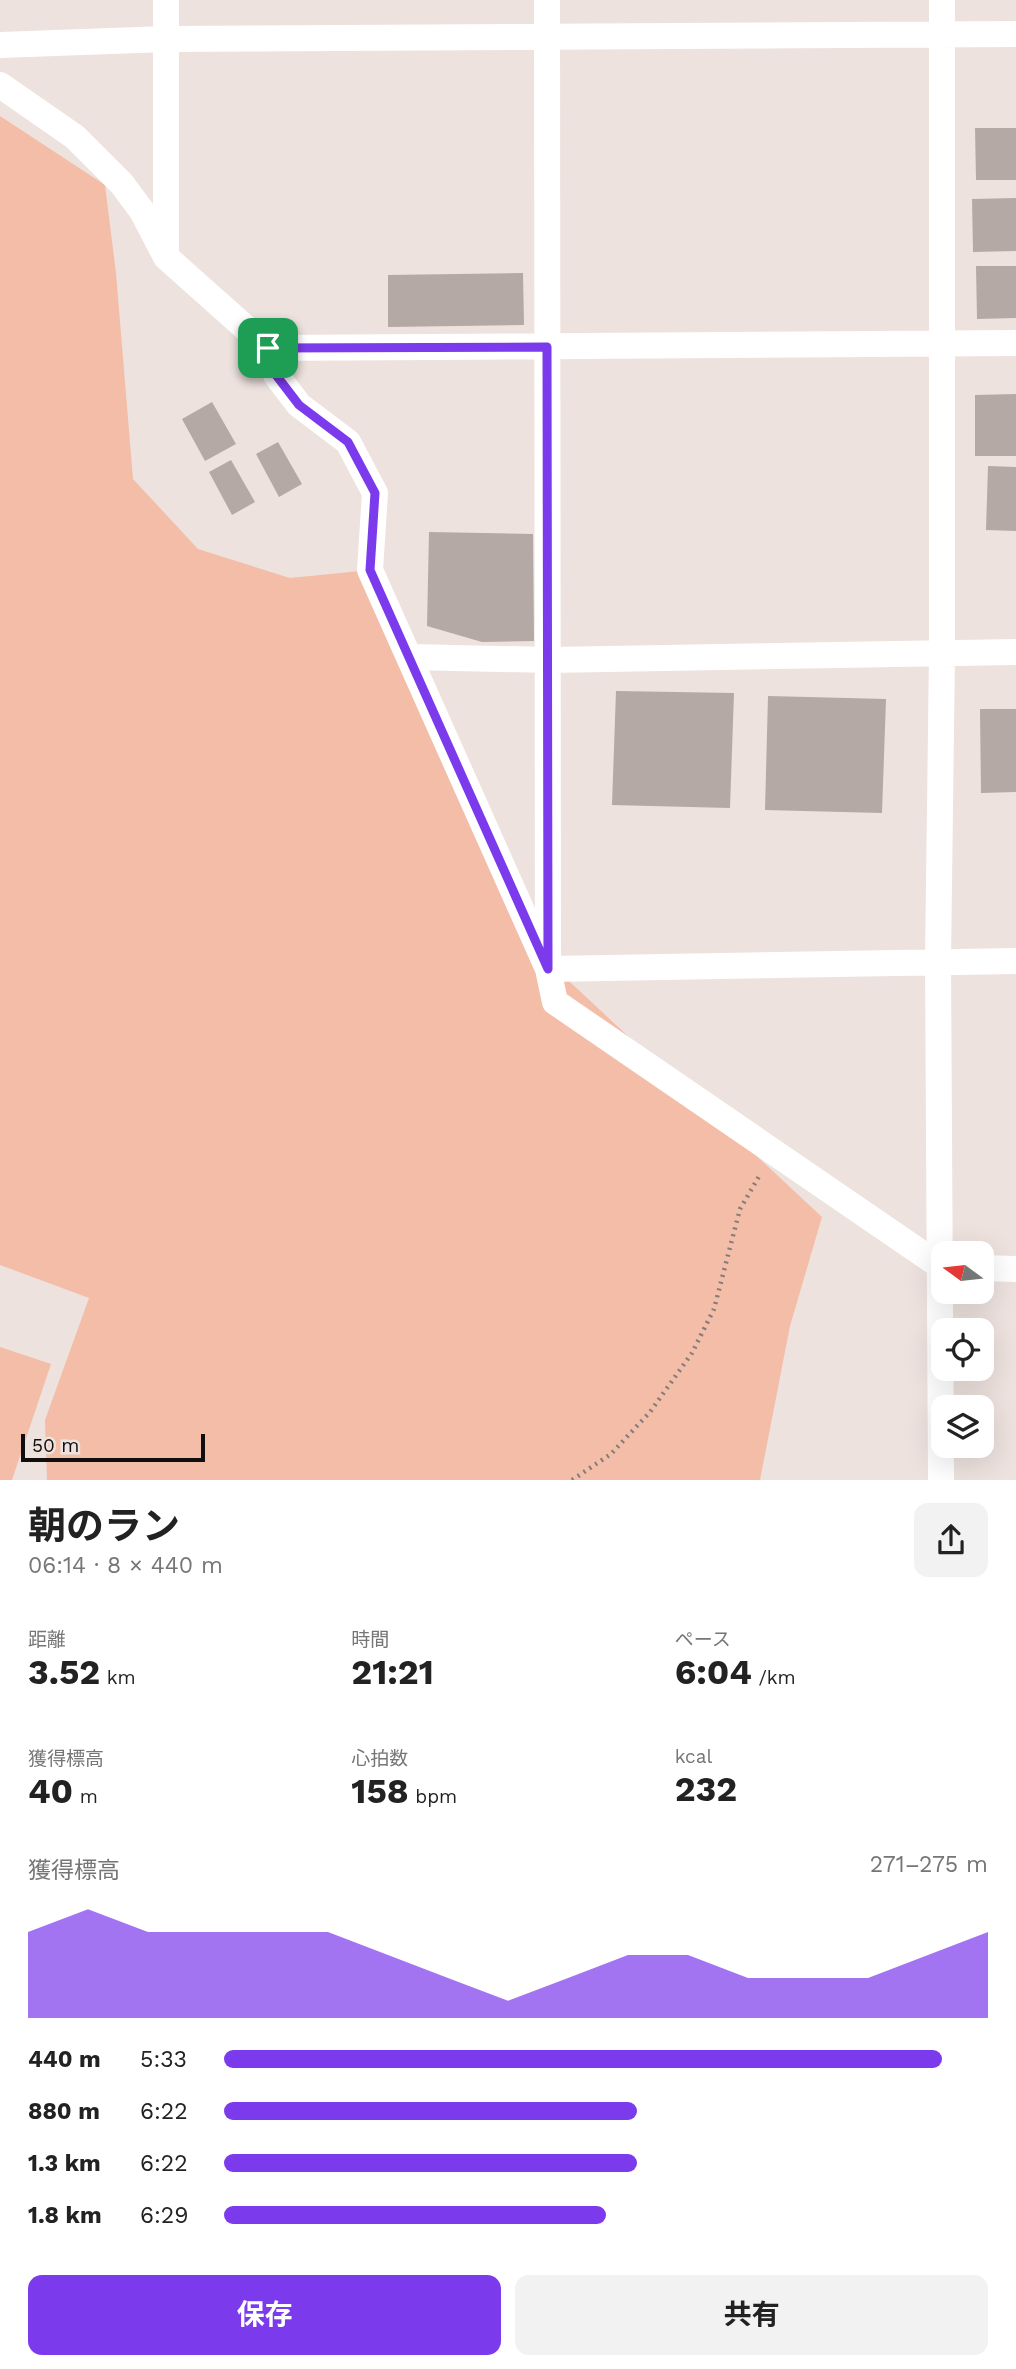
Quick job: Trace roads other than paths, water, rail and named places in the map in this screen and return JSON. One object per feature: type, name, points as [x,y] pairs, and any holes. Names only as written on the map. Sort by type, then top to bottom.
[{"type":"street","points":[[166,0],[166,257]]},
{"type":"street","points":[[547,0],[550,660],[548,969],[555,1002],[931,1261]]},
{"type":"street","points":[[941,1241],[938,961],[942,653],[942,0]]},
{"type":"street","points":[[0,45],[166,39],[1016,34]]},
{"type":"street","points":[[0,85],[75,137],[122,184],[142,211],[166,257],[268,348],[276,375],[299,405],[348,442],[375,493],[370,570],[491,847],[548,969]]},
{"type":"street","points":[[268,348],[1016,343]]},
{"type":"street","points":[[410,657],[550,660],[1016,652]]},
{"type":"street","points":[[548,969],[1016,961]]},
{"type":"street","points":[[994,1268],[1016,1269]]},
{"type":"street","points":[[941,1304],[941,1480]]}]
